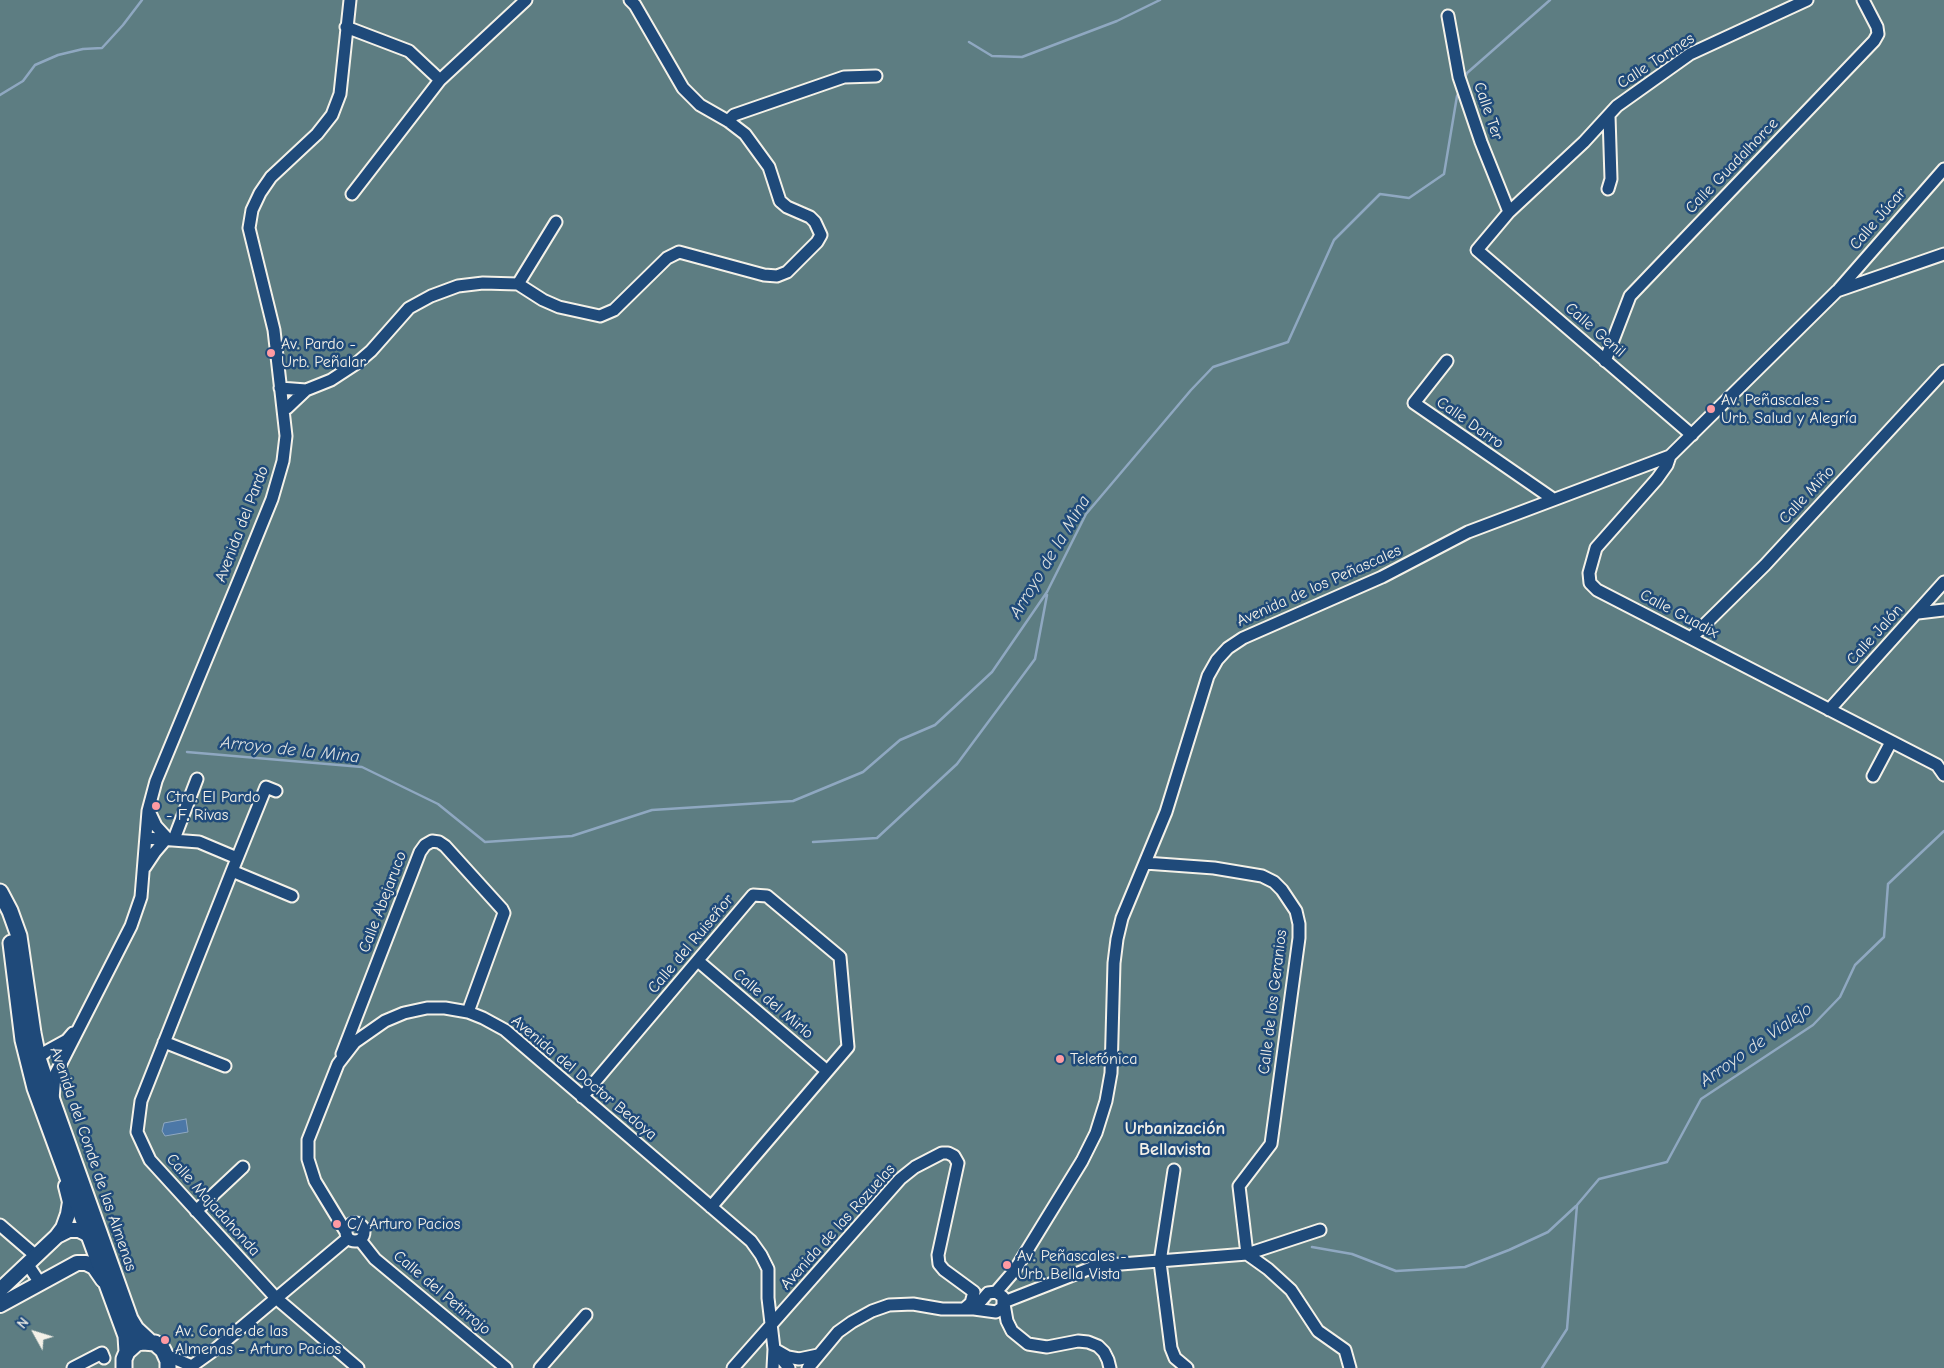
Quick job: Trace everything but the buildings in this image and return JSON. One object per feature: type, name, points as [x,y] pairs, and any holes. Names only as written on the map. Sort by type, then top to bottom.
[{"type":"main road","name":"Avenida del Conde de las Almenas","points":[[0,892],[10,911],[19,936],[33,1033],[47,1051],[52,1103],[124,1304]]},
{"type":"main road","name":"Avenida del Conde de las Almenas","points":[[0,903],[10,937],[23,1040],[35,1088],[126,1336],[127,1352]]},
{"type":"main road","points":[[124,1304],[136,1329],[150,1342],[160,1346],[167,1362]]},
{"type":"main road","points":[[124,1368],[124,1359],[127,1352],[137,1344],[150,1342]]},
{"type":"street","name":"Avenida del Pardo","points":[[55,1075],[131,926],[141,897],[148,811],[156,781],[172,738],[272,499],[284,461],[286,436],[274,330],[249,228],[252,210],[260,193],[271,177],[317,134],[332,115],[340,94],[350,0]]},
{"type":"street","points":[[352,194],[440,80],[526,0]]},
{"type":"street","points":[[282,409],[287,408],[306,390],[330,380],[357,363],[371,351],[409,308],[431,296],[458,286],[483,283],[518,284],[543,300],[559,307],[600,316],[614,310],[667,258],[679,252],[764,275],[777,276],[787,272],[817,242],[820,238],[820,231],[815,222],[810,217],[787,207],[780,201],[767,164],[742,131],[700,105],[683,88],[635,5],[630,0]]},
{"type":"street","name":"Calle Tormes","points":[[1477,250],[1509,212],[1584,142],[1617,106],[1690,54],[1807,0]]},
{"type":"street","name":"Calle Guadalhorce","points":[[1605,361],[1630,296],[1874,41],[1878,34],[1877,27],[1863,0]]},
{"type":"street","name":"Calle Ter","points":[[1448,16],[1459,77],[1481,142],[1509,212]]},
{"type":"street","points":[[346,27],[409,51],[440,80]]},
{"type":"street","points":[[728,121],[734,115],[844,77],[876,76]]},
{"type":"street","points":[[1608,116],[1611,179],[1608,189]]},
{"type":"street","name":"Calle Júcar","points":[[1838,291],[1944,169]]},
{"type":"street","points":[[518,284],[556,222]]},
{"type":"street","name":"Calle Genil","points":[[1477,250],[1692,435]]},
{"type":"street","name":"Avenida de los Peñascales","points":[[999,1303],[1012,1274],[1082,1161],[1098,1125],[1106,1101],[1111,1073],[1114,963],[1122,918],[1166,812],[1208,676],[1217,660],[1228,648],[1243,638],[1382,578],[1468,532],[1670,456],[1838,291],[1944,254]]},
{"type":"street","name":"Calle Darro","points":[[1447,361],[1414,403],[1553,499]]},
{"type":"street","name":"Calle Miño","points":[[1691,638],[1771,558],[1944,371]]},
{"type":"street","points":[[280,388],[306,390]]},
{"type":"street","name":"Calle Guadix","points":[[1670,456],[1667,465],[1657,479],[1596,548],[1589,573],[1590,583],[1597,590],[1937,765],[1944,775]]},
{"type":"street","name":"Calle Jalón","points":[[1829,710],[1944,582]]},
{"type":"street","points":[[1918,613],[1944,610]]},
{"type":"street","points":[[1873,776],[1891,742]]},
{"type":"street","name":"Avenida del Pardo","points":[[144,868],[155,852],[170,839],[197,779]]},
{"type":"street","name":"Calle Majadahonda","points":[[276,792],[266,787],[141,1101],[137,1132],[150,1160],[276,1298],[358,1368]]},
{"type":"street","points":[[148,811],[156,826],[170,839]]},
{"type":"street","points":[[146,838],[199,842],[237,858]]},
{"type":"street","name":"Calle Abejaruco","points":[[338,1064],[420,852],[425,845],[432,841],[439,842],[445,846],[502,908],[504,914],[468,1012]]},
{"type":"street","name":"Calle de los Geranios","points":[[1145,863],[1214,868],[1262,876],[1274,882],[1282,890],[1296,911],[1299,924],[1299,938],[1271,1144],[1239,1186],[1247,1254]]},
{"type":"street","points":[[232,871],[292,896]]},
{"type":"street","name":"Calle del Ruiseñor","points":[[582,1097],[753,895],[767,896],[840,957],[848,1047],[711,1207]]},
{"type":"street","name":"Calle del Mirlo","points":[[698,961],[827,1071]]},
{"type":"street","points":[[359,1008],[366,1020],[377,1025]]},
{"type":"street","name":"Avenida del Doctor Bedoya","points":[[347,1235],[315,1181],[308,1159],[308,1140],[338,1064],[355,1042],[377,1025],[404,1013],[427,1008],[445,1008],[468,1012],[505,1030],[751,1241],[768,1269],[768,1298],[774,1349],[773,1368]]},
{"type":"street","points":[[0,1290],[57,1236],[68,1214],[70,1202],[36,1071],[47,1051],[67,1040],[81,1024]]},
{"type":"street","points":[[164,1042],[225,1066]]},
{"type":"street","points":[[47,1051],[55,1054],[57,1060],[52,1103]]},
{"type":"street","name":"Avenida de las Rozuelas","points":[[734,1368],[900,1178],[923,1162],[942,1153],[954,1156],[958,1163],[938,1255],[939,1264],[944,1270],[980,1297]]},
{"type":"street","points":[[196,1211],[244,1167]]},
{"type":"street","points":[[1174,1170],[1160,1262],[1171,1348],[1175,1358],[1187,1368]]},
{"type":"street","name":"Avenida del Doctor Bedoya","points":[[331,1206],[358,1223]]},
{"type":"street","points":[[167,1362],[190,1367],[217,1348],[347,1235],[349,1225],[358,1223],[362,1225],[365,1231],[360,1240],[354,1241],[347,1235]]},
{"type":"street","points":[[0,1226],[32,1261],[40,1283]]},
{"type":"street","points":[[57,1236],[69,1230],[79,1230],[89,1234]]},
{"type":"street","points":[[808,1368],[834,1336],[852,1322],[872,1311],[890,1305],[913,1304],[969,1309],[999,1303],[1096,1266],[1247,1254],[1320,1230]]},
{"type":"street","name":"Avenida del Conde de las Almenas","points":[[89,1234],[99,1241],[124,1304]]},
{"type":"street","name":"Calle del Petirrojo","points":[[360,1240],[375,1259],[506,1368]]},
{"type":"street","points":[[1247,1254],[1268,1269],[1291,1290],[1318,1331],[1345,1350],[1350,1368]]},
{"type":"street","points":[[0,1305],[77,1263],[86,1263],[94,1267],[106,1285]]},
{"type":"street","points":[[969,1309],[971,1303],[988,1293],[999,1303],[1012,1332],[1028,1344],[1047,1347],[1078,1341],[1088,1342],[1098,1346],[1108,1360],[1110,1368]]},
{"type":"street","points":[[540,1368],[586,1315]]},
{"type":"street","points":[[774,1349],[788,1357],[799,1358],[818,1355]]},
{"type":"street","points":[[774,1349],[789,1368]]},
{"type":"street","points":[[73,1368],[102,1353],[104,1358]]},
{"type":"green space","points":[[0,0],[1944,0],[1944,1368],[0,1368]]},
{"type":"water","points":[[186,1119],[188,1132],[165,1136],[162,1131],[164,1123]]},
{"type":"waterway","points":[[0,95],[23,81],[35,65],[58,55],[83,49],[102,48],[142,0]]},
{"type":"waterway","points":[[969,42],[992,56],[1022,57],[1117,21],[1160,0]]},
{"type":"waterway","name":"Arroyo de la Mina","points":[[1464,80],[1467,73],[1550,0]]},
{"type":"waterway","name":"Arroyo de la Mina","points":[[187,752],[362,767],[438,804],[485,842],[572,836],[652,810],[793,801],[863,772],[900,740],[935,725],[992,672],[1047,592],[1086,514],[1191,390],[1213,367],[1288,342],[1334,240],[1380,194],[1409,198],[1444,174],[1457,96],[1460,90]]},
{"type":"waterway","points":[[813,842],[877,838],[957,764],[1035,659],[1047,595]]},
{"type":"waterway","name":"Arroyo de Vialejo","points":[[1542,1368],[1567,1329],[1577,1205],[1599,1179],[1667,1162],[1701,1099],[1813,1025],[1840,997],[1855,965],[1884,937],[1888,884],[1944,831]]},
{"type":"waterway","points":[[1312,1247],[1352,1254],[1396,1271],[1465,1267],[1548,1232],[1576,1206]]},
{"type":"place","name":"Av. Pardo - Urb. Peñalar","points":[[271,353]]},
{"type":"place","name":"Av. Peñascales - Urb. Salud y Alegría","points":[[1711,409]]},
{"type":"place","name":"Ctra. El Pardo - F. Rivas","points":[[156,806]]},
{"type":"place","name":"Telefónica","points":[[1060,1059]]},
{"type":"place","name":"C/ Arturo Pacios","points":[[337,1224]]},
{"type":"place","name":"Av. Peñascales - Urb. Bella Vista","points":[[1007,1265]]},
{"type":"place","name":"Av. Conde de las Almenas - Arturo Pacios","points":[[165,1340]]},
{"type":"district","name":"Urbanización Bellavista","points":[[1175,1139]]}]
